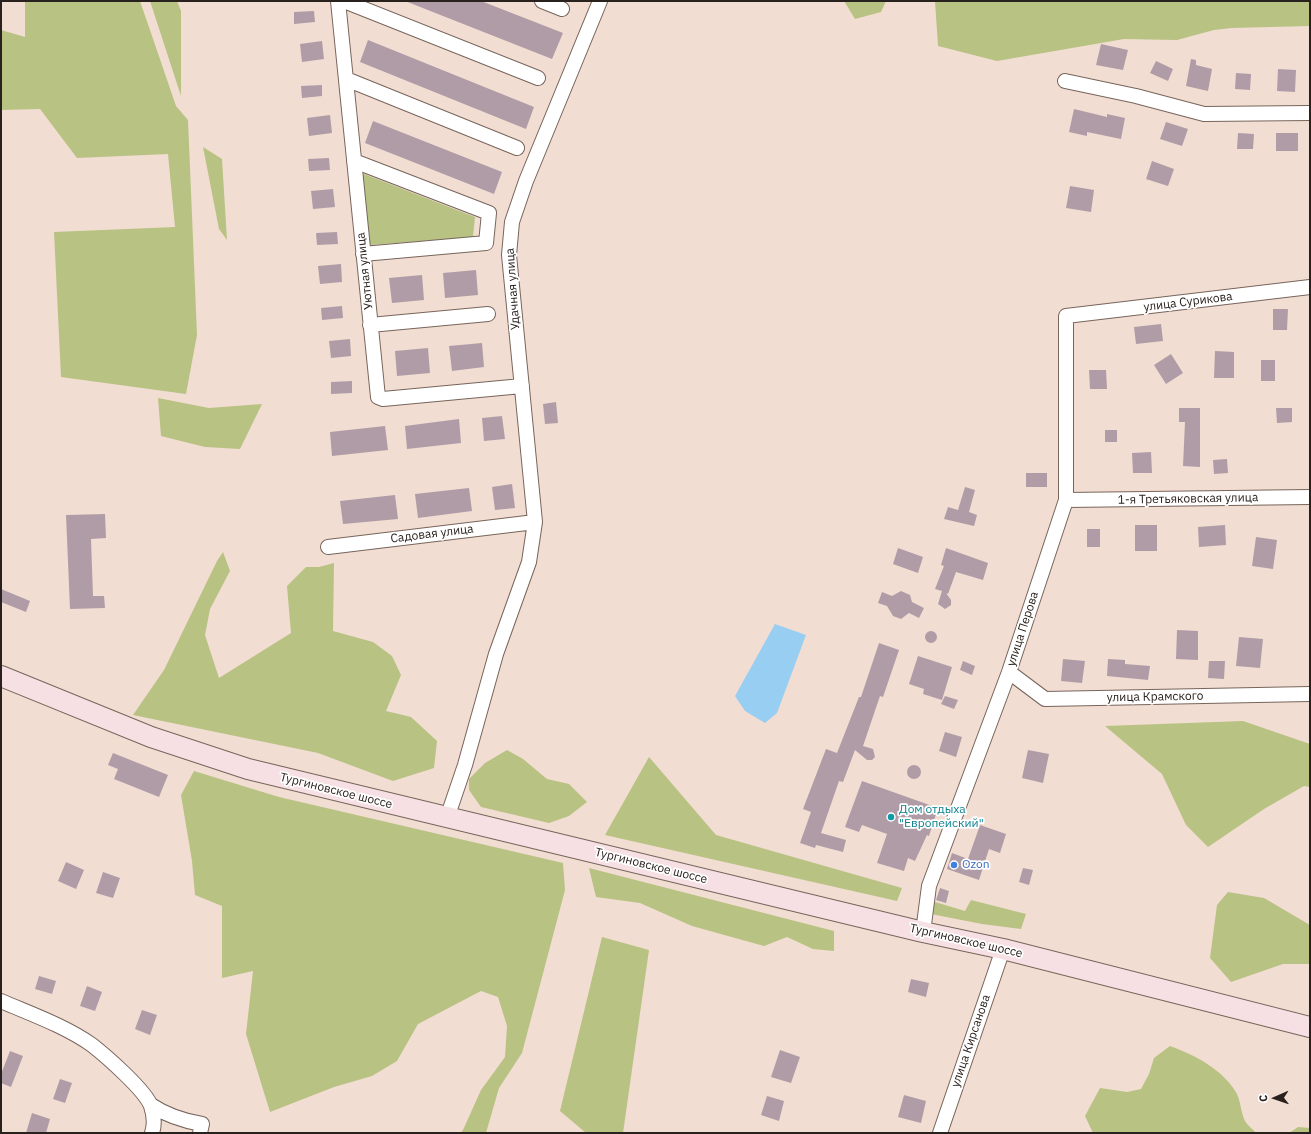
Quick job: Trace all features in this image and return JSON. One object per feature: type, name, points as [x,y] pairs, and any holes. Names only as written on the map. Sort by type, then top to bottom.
[{"type":"main road","name":"Тургиновское шоссе","points":[[1,676],[107,720],[201,755],[248,768],[447,818],[923,932],[1003,949],[1310,1027]]},
{"type":"street","name":"Уютная улица","points":[[338,1],[376,394],[380,399],[522,386]]},
{"type":"street","points":[[344,1],[538,78]]},
{"type":"street","points":[[542,1],[562,9]]},
{"type":"street","name":"Удачная улица","points":[[447,818],[465,765],[496,654],[529,562],[535,522],[509,255],[512,222],[526,181],[600,1]]},
{"type":"street","points":[[346,79],[517,148]]},
{"type":"street","points":[[1065,82],[1136,96],[1204,114],[1303,113]]},
{"type":"street","points":[[354,161],[489,213],[486,243],[363,254]]},
{"type":"street","name":"улица Сурикова","points":[[1066,316],[1310,287]]},
{"type":"street","points":[[370,325],[488,314]]},
{"type":"street","name":"улица Перова","points":[[923,932],[929,886],[1009,672],[1066,500],[1066,316]]},
{"type":"street","name":"1-я Третьяковская улица","points":[[1066,500],[1310,497]]},
{"type":"street","name":"Садовая улица","points":[[328,546],[535,522]]},
{"type":"street","name":"улица Крамского","points":[[1009,672],[1045,699],[1310,694]]},
{"type":"street","name":"улица Кирсанова","points":[[940,1133],[1003,949]]},
{"type":"street","points":[[1,1001],[62,1028],[92,1045],[131,1080],[151,1105],[187,1121],[202,1124],[200,1133]]},
{"type":"street","points":[[151,1105],[154,1128]]},
{"type":"green space","points":[[23,1],[140,1],[176,106],[188,120],[197,335],[186,394],[61,377],[54,232],[175,227],[168,154],[77,158],[40,109],[1,110],[1,30],[25,37],[25,2]]},
{"type":"green space","points":[[150,1],[177,1],[181,11],[181,96]]},
{"type":"green space","points":[[844,1],[886,1],[881,12],[855,19]]},
{"type":"green space","points":[[935,1],[1310,1],[1310,26],[1232,28],[1214,30],[1177,40],[1124,39],[997,61],[938,46]]},
{"type":"green space","points":[[203,147],[222,159],[227,240],[219,229]]},
{"type":"green space","points":[[364,174],[475,217],[473,237],[371,245],[364,239],[360,179]]},
{"type":"green space","points":[[158,398],[209,408],[262,404],[240,449],[205,447],[161,436]]},
{"type":"green space","points":[[223,552],[230,571],[210,609],[205,635],[219,678],[291,633],[287,586],[306,567],[319,567],[334,563],[333,631],[373,642],[392,656],[401,675],[386,711],[411,717],[437,741],[434,768],[393,781],[318,753],[133,715],[164,670],[217,561]]},
{"type":"green space","points":[[1243,721],[1310,744],[1310,787],[1304,786],[1264,809],[1208,847],[1186,825],[1162,774],[1105,726]]},
{"type":"green space","points":[[507,750],[523,759],[547,779],[569,784],[587,802],[569,816],[549,823],[481,807],[469,790],[469,779],[485,763]]},
{"type":"green space","points":[[649,757],[716,835],[902,888],[897,901],[605,835]]},
{"type":"green space","points":[[194,771],[279,797],[563,863],[565,890],[522,1053],[499,1088],[486,1133],[460,1133],[463,1130],[481,1090],[505,1057],[507,1026],[498,997],[481,991],[418,1024],[397,1061],[372,1076],[334,1087],[270,1112],[246,1034],[253,971],[222,978],[222,906],[195,895],[192,861],[181,795]]},
{"type":"green space","points":[[589,868],[834,931],[834,951],[813,949],[787,937],[764,946],[692,926],[640,903],[596,897]]},
{"type":"green space","points":[[1228,892],[1264,898],[1310,925],[1310,964],[1283,964],[1231,982],[1210,958],[1217,905]]},
{"type":"green space","points":[[971,900],[1026,914],[1021,929],[982,924],[931,914],[935,902],[965,911]]},
{"type":"green space","points":[[602,937],[649,950],[623,1133],[586,1133],[560,1111]]},
{"type":"green space","points":[[1170,1046],[1208,1064],[1225,1078],[1237,1094],[1245,1121],[1256,1133],[1093,1133],[1085,1116],[1100,1088],[1127,1092],[1141,1089],[1149,1074],[1154,1058]]},
{"type":"green space","points":[[1298,1127],[1310,1128],[1310,1133],[1289,1133]]},
{"type":"water","points":[[775,624],[806,635],[777,713],[765,723],[745,711],[735,696]]},
{"type":"building","points":[[405,1],[481,1],[563,33],[552,59]]},
{"type":"building","points":[[314,11],[315,22],[294,24],[294,12]]},
{"type":"building","points":[[368,40],[534,107],[526,129],[360,62]]},
{"type":"building","points":[[322,41],[324,59],[302,62],[300,44]]},
{"type":"building","points":[[1101,44],[1128,50],[1123,70],[1096,65]]},
{"type":"building","points":[[1191,59],[1196,60],[1196,65],[1212,69],[1208,91],[1186,86]]},
{"type":"building","points":[[1156,61],[1173,69],[1168,81],[1150,73]]},
{"type":"building","points":[[1278,69],[1296,70],[1295,92],[1277,91]]},
{"type":"building","points":[[1236,73],[1251,74],[1250,90],[1235,89]]},
{"type":"building","points":[[322,85],[322,96],[302,98],[301,86]]},
{"type":"building","points":[[1074,109],[1107,117],[1107,114],[1125,118],[1121,139],[1087,132],[1087,136],[1069,132]]},
{"type":"building","points":[[330,115],[332,133],[309,136],[307,118]]},
{"type":"building","points":[[373,121],[502,172],[494,194],[365,143]]},
{"type":"building","points":[[1166,122],[1188,129],[1182,146],[1160,139]]},
{"type":"building","points":[[1238,133],[1254,134],[1253,149],[1237,149]]},
{"type":"building","points":[[1276,133],[1298,133],[1298,151],[1276,151]]},
{"type":"building","points":[[329,158],[330,170],[309,171],[308,159]]},
{"type":"building","points":[[1152,161],[1174,169],[1168,186],[1146,179]]},
{"type":"building","points":[[1070,186],[1094,190],[1091,212],[1066,208]]},
{"type":"building","points":[[333,189],[335,207],[313,209],[311,191]]},
{"type":"building","points":[[337,232],[338,244],[317,245],[316,233]]},
{"type":"building","points":[[341,264],[342,282],[320,284],[318,266]]},
{"type":"building","points":[[476,270],[478,295],[445,298],[443,273]]},
{"type":"building","points":[[422,275],[424,300],[392,303],[389,278]]},
{"type":"building","points":[[342,306],[343,318],[322,320],[321,308]]},
{"type":"building","points":[[1273,309],[1288,309],[1287,330],[1273,330]]},
{"type":"building","points":[[1161,324],[1163,341],[1136,344],[1134,327]]},
{"type":"building","points":[[350,339],[351,356],[331,358],[329,341]]},
{"type":"building","points":[[482,343],[484,367],[452,371],[449,346]]},
{"type":"building","points":[[428,348],[430,373],[397,376],[395,351]]},
{"type":"building","points":[[1215,351],[1234,352],[1234,378],[1214,378]]},
{"type":"building","points":[[1171,354],[1183,373],[1166,384],[1154,365]]},
{"type":"building","points":[[1261,360],[1275,360],[1275,381],[1261,381]]},
{"type":"building","points":[[1089,370],[1106,370],[1107,389],[1090,389]]},
{"type":"building","points":[[352,381],[352,393],[331,394],[331,382]]},
{"type":"building","points":[[556,402],[558,423],[545,424],[543,404]]},
{"type":"building","points":[[1179,408],[1200,408],[1200,467],[1183,466],[1185,422],[1179,422]]},
{"type":"building","points":[[1276,408],[1292,408],[1292,422],[1277,423]]},
{"type":"building","points":[[502,416],[505,439],[484,441],[482,418]]},
{"type":"building","points":[[459,419],[461,443],[407,449],[405,426]]},
{"type":"building","points":[[385,426],[388,450],[332,456],[330,432]]},
{"type":"building","points":[[1105,430],[1117,430],[1117,442],[1105,442]]},
{"type":"building","points":[[1151,452],[1152,473],[1133,473],[1132,453]]},
{"type":"building","points":[[1227,459],[1228,473],[1214,474],[1213,460]]},
{"type":"building","points":[[1026,473],[1047,473],[1047,487],[1026,487]]},
{"type":"building","points":[[512,484],[515,508],[495,510],[492,487]]},
{"type":"building","points":[[965,487],[975,490],[969,512],[977,515],[974,526],[944,519],[948,507],[958,510]]},
{"type":"building","points":[[469,488],[472,511],[418,518],[415,494]]},
{"type":"building","points":[[395,495],[398,519],[343,524],[340,501]]},
{"type":"building","points":[[105,514],[106,538],[91,539],[93,596],[104,596],[105,608],[70,609],[66,515]]},
{"type":"building","points":[[1135,525],[1157,525],[1157,551],[1135,551]]},
{"type":"building","points":[[1225,525],[1226,545],[1199,547],[1198,527]]},
{"type":"building","points":[[1087,529],[1100,529],[1100,547],[1087,547]]},
{"type":"building","points":[[1256,537],[1277,540],[1273,569],[1252,566]]},
{"type":"building","points":[[898,548],[923,557],[918,573],[893,564]]},
{"type":"building","points":[[946,548],[988,563],[983,580],[956,572],[948,594],[946,593],[951,600],[951,605],[945,609],[938,604],[942,591],[935,589],[944,566],[941,565]]},
{"type":"building","points":[[1,589],[30,601],[26,612],[1,602]]},
{"type":"building","points":[[901,591],[910,595],[912,602],[924,608],[919,618],[909,613],[901,619],[893,616],[887,606],[878,603],[882,592],[892,596]]},
{"type":"building","points":[[1177,630],[1198,631],[1198,660],[1176,659]]},
{"type":"building","points":[[929,631],[933,631],[937,637],[933,643],[929,643],[925,639],[925,635]]},
{"type":"building","points":[[1239,637],[1263,639],[1260,668],[1236,666]]},
{"type":"building","points":[[879,643],[899,650],[883,697],[880,696],[863,746],[873,749],[875,757],[872,760],[867,760],[855,750],[843,782],[839,781],[821,833],[846,840],[843,852],[816,845],[815,848],[800,843],[811,812],[803,809],[826,749],[837,753],[859,697],[861,697]]},
{"type":"building","points":[[918,656],[952,667],[942,700],[923,694],[924,689],[909,684]]},
{"type":"building","points":[[1063,659],[1085,661],[1082,683],[1061,681]]},
{"type":"building","points":[[1108,659],[1125,660],[1125,664],[1150,666],[1148,680],[1107,676]]},
{"type":"building","points":[[963,661],[975,666],[972,675],[960,670]]},
{"type":"building","points":[[1209,661],[1225,661],[1224,679],[1208,678]]},
{"type":"building","points":[[945,696],[958,700],[954,709],[941,704]]},
{"type":"building","points":[[945,732],[962,737],[956,757],[939,751]]},
{"type":"building","points":[[1028,750],[1049,754],[1043,783],[1022,778]]},
{"type":"building","points":[[113,753],[168,775],[159,797],[114,779],[118,769],[108,765]]},
{"type":"building","points":[[914,765],[919,767],[921,772],[919,777],[914,779],[909,777],[907,772],[909,767]]},
{"type":"building","points":[[862,781],[938,808],[929,836],[927,835],[915,861],[908,858],[904,871],[877,863],[887,834],[862,825],[859,832],[845,827]]},
{"type":"building","points":[[980,825],[1006,834],[1000,853],[989,849],[979,880],[947,869],[952,853],[968,859]]},
{"type":"building","points":[[66,862],[84,870],[76,889],[58,881]]},
{"type":"building","points":[[1023,868],[1033,870],[1029,885],[1019,882]]},
{"type":"building","points":[[103,872],[120,878],[113,898],[96,893]]},
{"type":"building","points":[[940,888],[949,891],[946,903],[936,900]]},
{"type":"building","points":[[39,976],[56,981],[52,994],[35,989]]},
{"type":"building","points":[[911,979],[929,983],[926,997],[908,992]]},
{"type":"building","points":[[87,986],[102,992],[95,1011],[80,1006]]},
{"type":"building","points":[[142,1010],[157,1015],[150,1035],[135,1029]]},
{"type":"building","points":[[780,1050],[800,1057],[791,1083],[771,1077]]},
{"type":"building","points":[[10,1051],[23,1056],[11,1087],[1,1083],[1,1074]]},
{"type":"building","points":[[60,1079],[72,1083],[65,1103],[53,1099]]},
{"type":"building","points":[[904,1095],[926,1101],[921,1123],[898,1117]]},
{"type":"building","points":[[767,1096],[784,1101],[779,1121],[761,1115]]},
{"type":"building","points":[[32,1113],[50,1119],[46,1133],[26,1133]]},
{"type":"place","name":"Дом отдыха \"Европейский\"","points":[[891,817]]},
{"type":"place","name":"Ozon","points":[[954,865]]}]
